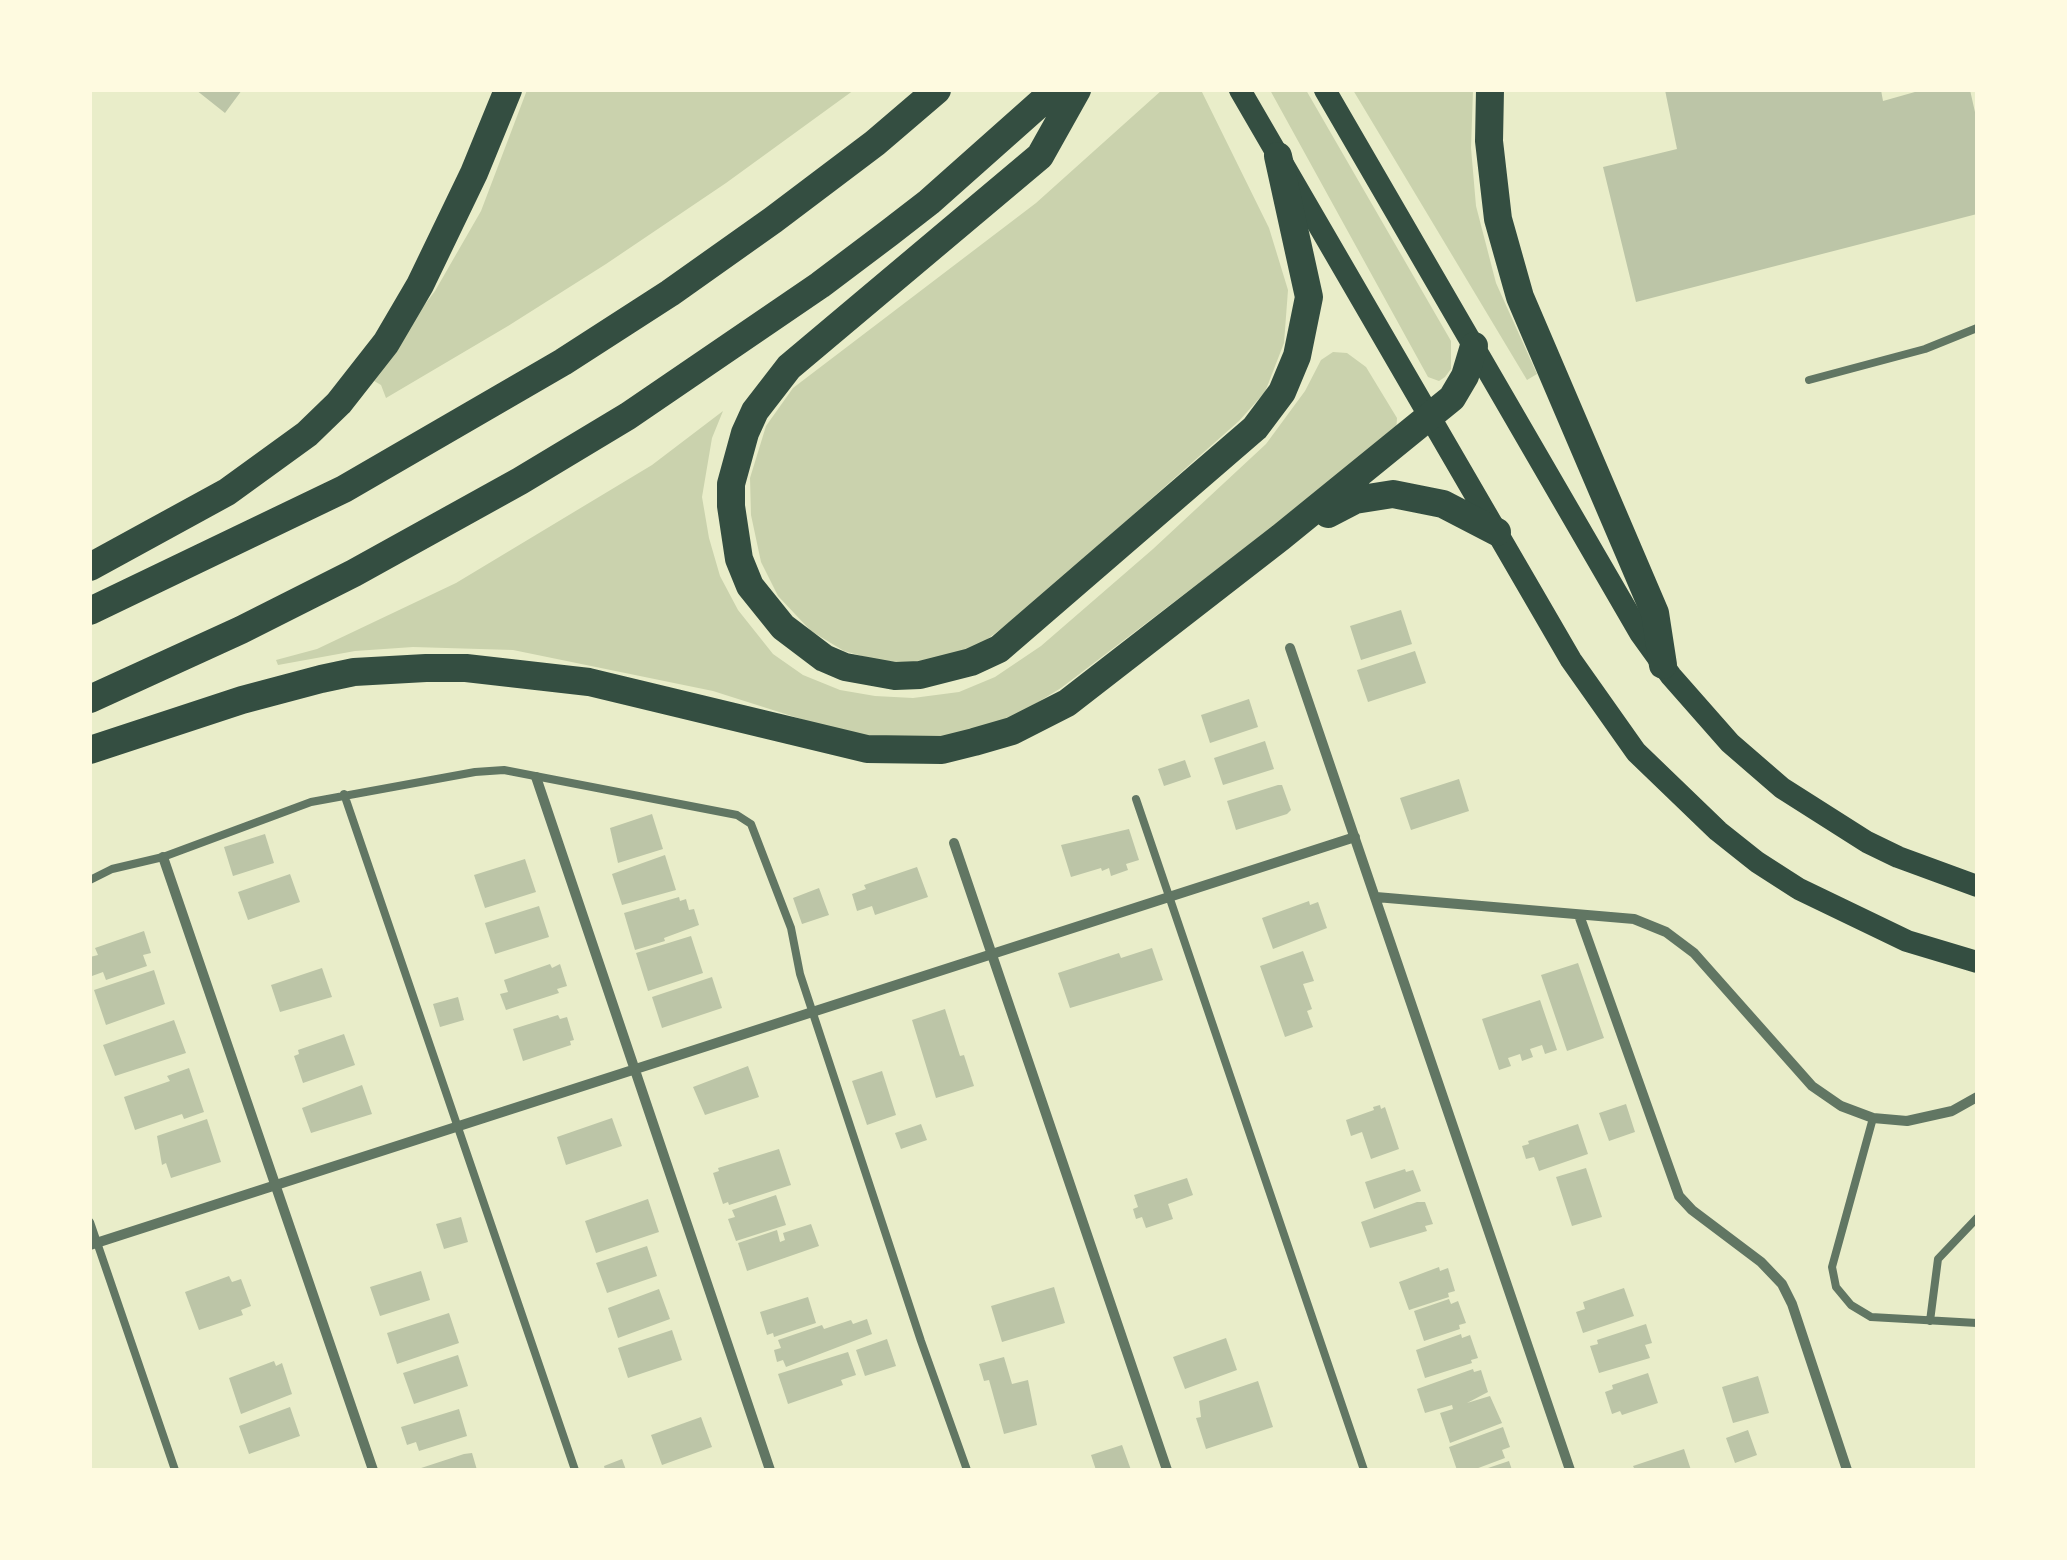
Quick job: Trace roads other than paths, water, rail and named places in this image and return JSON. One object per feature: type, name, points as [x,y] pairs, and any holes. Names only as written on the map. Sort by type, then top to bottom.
[{"type":"highway","points":[[90,567],[227,492],[308,434],[340,403],[412,300],[463,198],[508,90]]},
{"type":"highway","points":[[90,610],[344,489],[563,362],[670,293],[799,201],[937,90]]},
{"type":"highway","points":[[90,699],[354,573],[628,416],[820,285],[916,212],[1054,90]]},
{"type":"highway","points":[[1077,90],[1040,156],[789,367],[754,411],[745,433],[731,484],[731,506],[739,559],[750,586],[783,627],[824,658],[845,667],[896,676],[920,674],[972,662],[999,649],[1255,428],[1282,392],[1297,356],[1309,297],[1278,156]]},
{"type":"highway","points":[[1490,90],[1492,177],[1508,257],[1537,343],[1655,613],[1664,665]]},
{"type":"highway","points":[[90,750],[242,700],[320,679],[390,669],[453,668],[589,682],[867,749],[942,750],[1012,731],[1067,703],[1432,417],[1459,387],[1474,346]]},
{"type":"highway","points":[[1282,537],[1355,500],[1393,494],[1443,504],[1497,532]]},
{"type":"main road","points":[[1240,90],[1571,660],[1616,726],[1659,777],[1757,862],[1799,889],[1906,941],[1977,962]]},
{"type":"main road","points":[[1325,90],[1640,633],[1664,665],[1730,743],[1782,788],[1867,842],[1977,886]]},
{"type":"street","points":[[1290,648],[1570,1470]]},
{"type":"street","points":[[536,777],[770,1470]]},
{"type":"street","points":[[93,1244],[1356,838]]},
{"type":"street","points":[[954,843],[1167,1470]]},
{"type":"street","points":[[163,857],[373,1470]]},
{"type":"street","points":[[1376,897],[1634,919],[1666,932],[1694,952],[1812,1086],[1840,1106],[1872,1118],[1907,1121],[1952,1110],[1977,1096]]},
{"type":"street","points":[[1580,915],[1678,1196],[1761,1262],[1782,1284],[1847,1470]]},
{"type":"lane","points":[[1809,380],[1925,349],[1977,328]]},
{"type":"lane","points":[[90,880],[112,869],[163,857],[231,830],[344,794],[475,772],[504,770],[738,815],[751,824],[791,928],[800,974],[921,1341],[968,1470]]},
{"type":"lane","points":[[344,794],[575,1470]]},
{"type":"lane","points":[[1136,800],[1364,1470]]},
{"type":"lane","points":[[1872,1118],[1832,1267],[1836,1287],[1852,1305],[1872,1316],[1977,1324]]},
{"type":"lane","points":[[1930,1321],[1938,1259],[1977,1218]]},
{"type":"lane","points":[[90,1222],[93,1244],[175,1470]]}]
